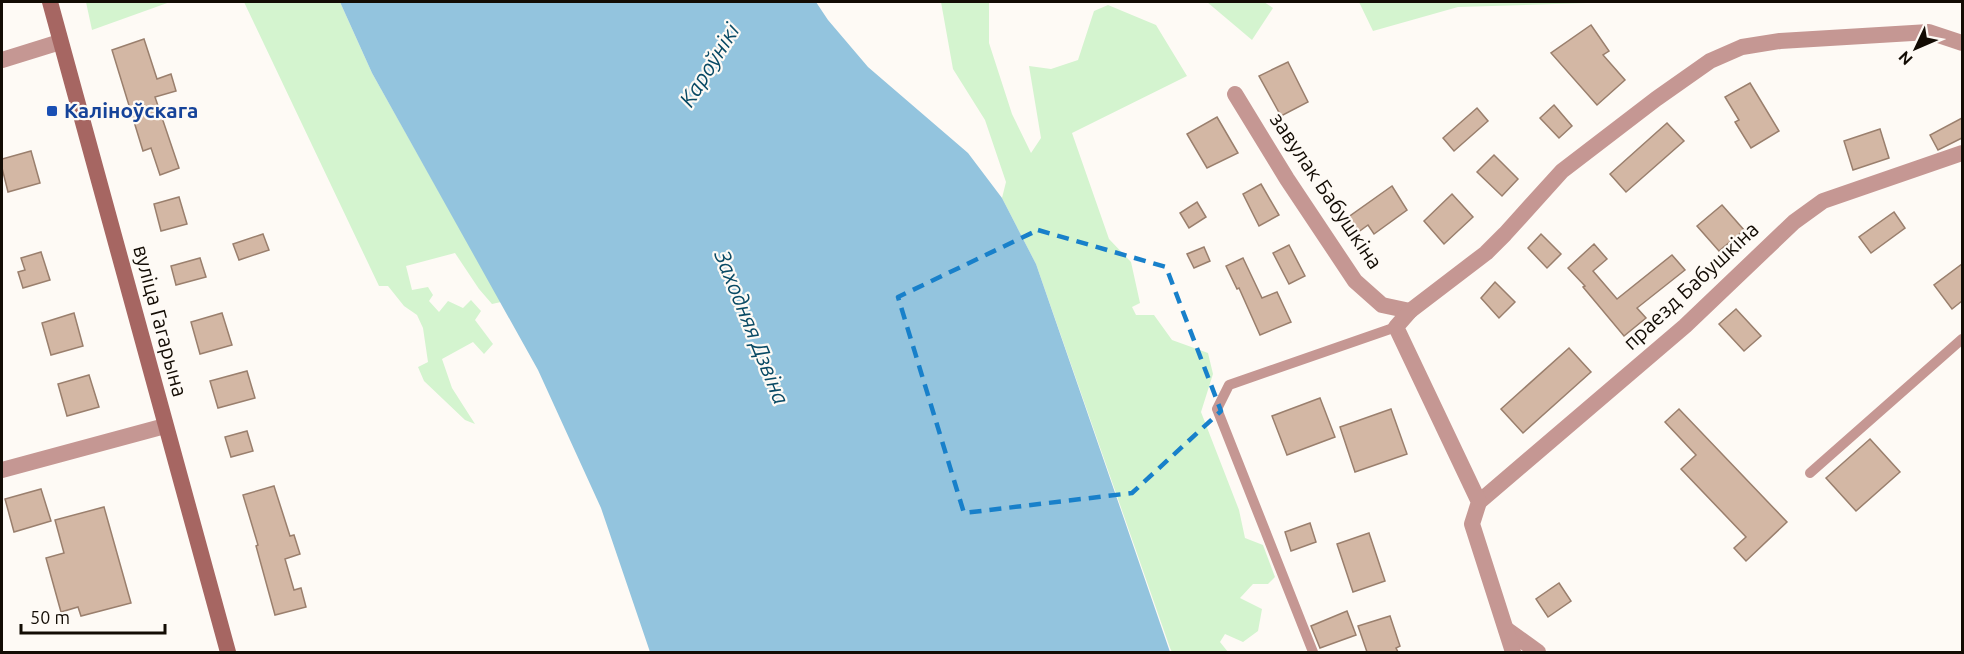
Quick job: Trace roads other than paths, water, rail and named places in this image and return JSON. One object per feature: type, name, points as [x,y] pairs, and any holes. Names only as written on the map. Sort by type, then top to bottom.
[{"type":"main road","name":"вуліца Гагарына","points":[[50,2],[228,652]]},
{"type":"street","points":[[1513,652],[1472,524],[1479,502],[1396,327],[1410,311],[1486,253],[1562,171],[1710,61],[1742,47],[1780,41],[1929,32],[1962,43]]},
{"type":"street","points":[[2,60],[60,42]]},
{"type":"street","name":"завулак Бабушкіна","points":[[1235,94],[1287,179],[1355,281],[1382,305],[1410,311]]},
{"type":"street","name":"праезд Бабушкіна","points":[[1479,502],[1685,326],[1794,222],[1823,201],[1962,153]]},
{"type":"street","points":[[2,470],[165,426]]},
{"type":"street","points":[[1506,629],[1538,652]]},
{"type":"lane","points":[[1313,652],[1217,410],[1229,385],[1396,327]]},
{"type":"lane","points":[[1810,473],[1962,339]]},
{"type":"water","points":[[340,2],[816,2],[828,20],[868,67],[968,153],[1002,198],[1036,264],[1170,652],[650,652],[601,508],[538,370],[372,73]]},
{"type":"place","name":"Каліноўскага","points":[[52,111]]},
{"type":"water label","name":"Кароўнікі","points":[[709,65]]},
{"type":"water label","name":"Заходняя Дзвіна","points":[[752,327]]}]
